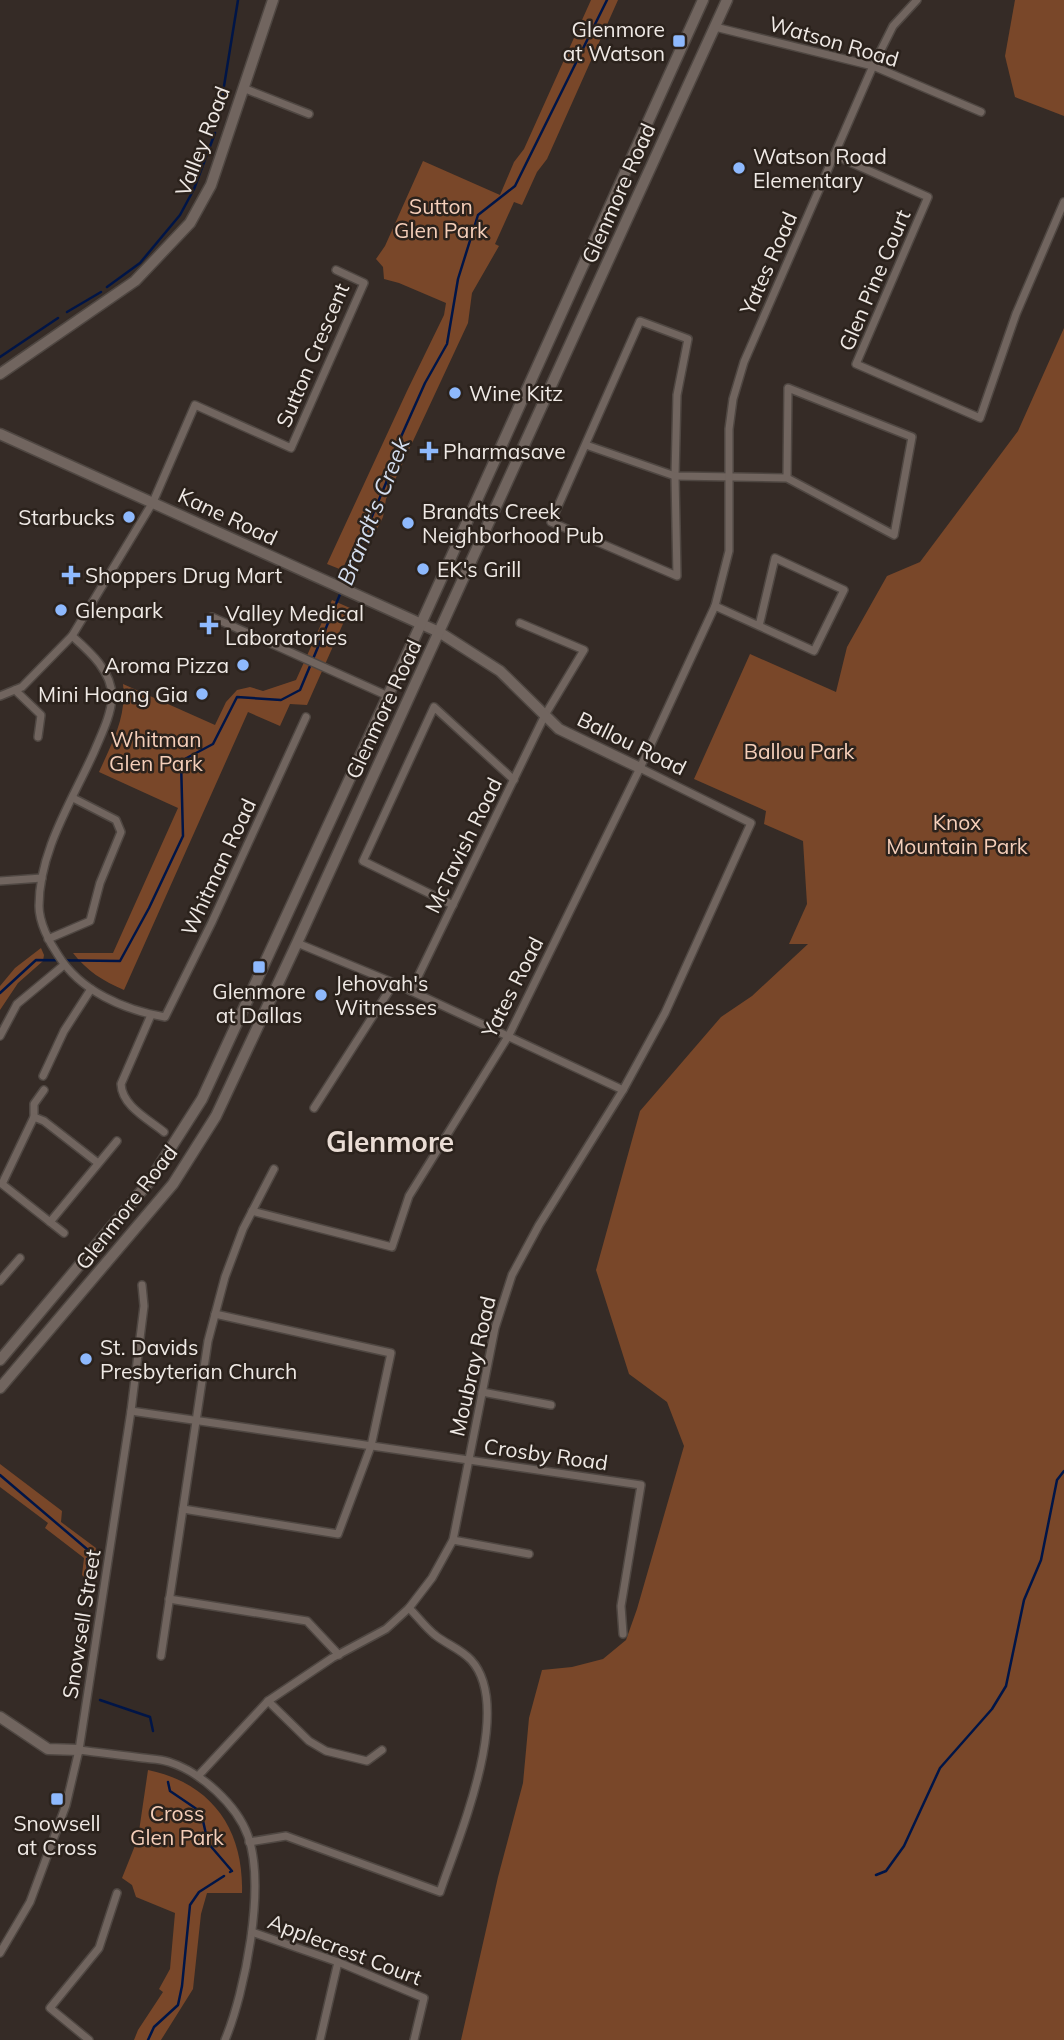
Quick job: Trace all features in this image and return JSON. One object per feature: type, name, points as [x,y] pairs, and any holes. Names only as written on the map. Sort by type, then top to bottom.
[{"type":"main road","name":"Valley Road","points":[[0,374],[135,281],[190,223],[211,185],[273,0]]},
{"type":"main road","name":"Glenmore Road","points":[[0,1360],[149,1182],[202,1099],[421,624],[703,0]]},
{"type":"main road","name":"Glenmore Road","points":[[0,1388],[173,1184],[216,1116],[727,0]]},
{"type":"main road","name":"Kane Road","points":[[0,434],[439,632]]},
{"type":"main road","name":"Ballou Road","points":[[439,632],[500,671],[559,729],[640,768]]},
{"type":"main road","points":[[0,1717],[48,1749],[79,1750]]},
{"type":"street","name":"Yates Road","points":[[252,1211],[392,1247],[409,1196],[509,1035],[640,768],[715,606],[729,551],[729,429],[733,399],[744,362],[873,66],[893,26],[917,0]]},
{"type":"street","name":"Watson Road","points":[[715,27],[873,66],[981,111]]},
{"type":"street","points":[[243,88],[309,114]]},
{"type":"street","name":"Glen Pine Court","points":[[834,155],[928,197],[856,364],[980,418],[1016,314],[1064,202]]},
{"type":"street","name":"Sutton Crescent","points":[[153,502],[195,405],[291,448],[364,283],[337,270]]},
{"type":"street","points":[[640,321],[688,339],[677,395],[675,476],[677,576],[551,522],[640,321]]},
{"type":"street","points":[[586,445],[675,476],[787,478],[894,535],[912,437],[788,388],[787,478]]},
{"type":"street","points":[[0,696],[22,687],[72,636],[153,502]]},
{"type":"street","points":[[715,606],[759,626],[814,651],[844,590],[775,558],[759,626]]},
{"type":"street","points":[[212,617],[388,696]]},
{"type":"street","name":"McTavish Road","points":[[411,991],[545,715],[584,650],[520,622]]},
{"type":"street","points":[[72,636],[103,667],[112,695],[107,722],[44,861],[39,908],[48,939],[64,965],[91,989],[114,1002],[150,1015],[121,1084],[121,1094],[128,1104],[164,1132]]},
{"type":"street","points":[[15,690],[41,715],[38,737]]},
{"type":"street","points":[[453,905],[363,861],[434,707],[514,780]]},
{"type":"street","name":"Whitman Road","points":[[150,1015],[165,1017],[212,922],[306,717]]},
{"type":"street","name":"Ballou Road","points":[[640,768],[751,823]]},
{"type":"street","points":[[48,939],[90,921],[100,883],[121,832],[116,820],[73,798]]},
{"type":"street","name":"Moubray Road","points":[[199,1776],[268,1701],[339,1655],[386,1629],[409,1608],[432,1578],[453,1540],[495,1328],[512,1275],[623,1090],[665,1013],[751,823]]},
{"type":"street","points":[[0,881],[42,878]]},
{"type":"street","points":[[297,943],[394,983],[623,1090]]},
{"type":"street","points":[[0,1036],[17,1004],[64,965]]},
{"type":"street","points":[[314,1108],[394,983]]},
{"type":"street","points":[[43,1076],[64,1031],[91,989]]},
{"type":"street","points":[[44,1090],[34,1104],[34,1117],[1,1185],[64,1233]]},
{"type":"street","points":[[34,1117],[44,1121],[98,1163]]},
{"type":"street","points":[[50,1223],[117,1141]]},
{"type":"street","points":[[161,1657],[208,1341],[225,1277],[243,1229],[274,1169]]},
{"type":"street","points":[[1,1279],[20,1258]]},
{"type":"street","name":"Snowsell Street","points":[[0,1953],[30,1902],[66,1805],[79,1750],[131,1411],[144,1306],[142,1285]]},
{"type":"street","points":[[183,1509],[338,1534],[371,1446],[391,1353],[215,1314]]},
{"type":"street","points":[[482,1392],[551,1405]]},
{"type":"street","name":"Crosby Road","points":[[131,1411],[641,1485],[621,1606],[622,1634]]},
{"type":"street","points":[[453,1540],[529,1554]]},
{"type":"street","points":[[169,1600],[307,1621],[339,1655]]},
{"type":"street","points":[[249,1842],[286,1836],[440,1892],[481,1771],[487,1705],[483,1683],[472,1660],[436,1636],[409,1608]]},
{"type":"street","points":[[268,1701],[309,1741],[326,1751],[367,1761],[383,1750]]},
{"type":"street","points":[[79,1750],[168,1761],[199,1776],[228,1803],[248,1836],[255,1878],[252,1932],[236,2014],[225,2040]]},
{"type":"street","points":[[89,2040],[50,2008],[99,1948],[117,1893]]},
{"type":"street","name":"Applecrest Court","points":[[252,1932],[338,1962],[424,1998],[414,2040]]},
{"type":"street","points":[[320,2040],[338,1962]]},
{"type":"green space","name":"Sutton Glen Park","points":[[591,0],[618,0],[547,159],[537,172],[522,205],[514,202],[495,244],[499,246],[472,293],[468,323],[386,499],[383,517],[372,539],[359,534],[342,570],[327,564],[444,315],[446,303],[384,279],[383,267],[376,259],[385,246],[423,161],[500,195],[514,162],[524,149]]},
{"type":"green space","points":[[1015,0],[1064,0],[1064,116],[1015,97],[1005,56]]},
{"type":"green space","points":[[1064,328],[1064,2040],[461,2040],[498,1877],[523,1783],[529,1718],[542,1670],[572,1667],[603,1659],[626,1640],[684,1446],[667,1402],[629,1374],[596,1270],[640,1111],[721,1017],[752,996],[808,944],[789,944],[807,904],[803,841],[764,824],[766,811],[694,779],[750,654],[836,692],[847,647],[887,576],[920,562],[1018,431]]},
{"type":"green space","name":"Whitman Glen Park","points":[[332,600],[350,608],[307,705],[290,704],[280,726],[248,712],[124,990],[102,979],[73,953],[113,953],[178,808],[99,772],[121,719],[123,684],[215,725],[226,702],[237,690],[250,687],[263,691],[296,680]]},
{"type":"green space","points":[[41,948],[43,961],[18,983],[0,1010],[0,986],[15,968]]},
{"type":"green space","points":[[0,1464],[62,1511],[61,1522],[96,1548],[90,1582],[82,1575],[84,1558],[45,1528],[48,1523],[0,1487]]},
{"type":"green space","name":"Cross Glen Park","points":[[148,1770],[170,1776],[190,1786],[220,1813],[237,1849],[242,1893],[207,1893],[201,1914],[193,1989],[161,2040],[134,2040],[163,1992],[159,1989],[170,1969],[175,1913],[136,1897],[132,1885],[122,1878],[138,1838]]},
{"type":"waterway","name":"Brandt's Creek","points":[[218,123],[238,0]]},
{"type":"waterway","name":"Brandt's Creek","points":[[343,585],[386,483],[396,448],[425,383],[447,344],[458,279],[478,215],[515,186],[607,0]]},
{"type":"waterway","name":"Brandt's Creek","points":[[107,287],[140,263],[180,215],[194,189],[215,133]]},
{"type":"waterway","name":"Brandt's Creek","points":[[67,312],[101,292]]},
{"type":"waterway","name":"Brandt's Creek","points":[[0,357],[58,318]]},
{"type":"waterway","name":"Brandt's Creek","points":[[0,993],[36,960],[120,961],[183,836],[181,761],[213,744],[237,697],[281,700],[300,690],[341,592]]},
{"type":"waterway","points":[[876,1875],[886,1871],[904,1846],[940,1768],[992,1709],[1006,1686],[1024,1600],[1041,1560],[1057,1480],[1064,1471]]},
{"type":"waterway","name":"Brandt's Creek","points":[[0,1475],[88,1550]]},
{"type":"waterway","name":"Brandt's Creek","points":[[87,1559],[89,1583]]},
{"type":"waterway","name":"Brandt's Creek","points":[[100,1700],[150,1717],[153,1731]]},
{"type":"waterway","name":"Brandt's Creek","points":[[168,1782],[170,1791],[201,1812],[208,1843],[232,1871],[230,1872]]},
{"type":"waterway","name":"Brandt's Creek","points":[[148,2040],[154,2027],[178,2005],[190,1905],[199,1892],[224,1876]]},
{"type":"place","name":"Glenmore at Watson","points":[[679,41]]},
{"type":"place","name":"Watson Road Elementary","points":[[739,168]]},
{"type":"place","name":"Wine Kitz","points":[[455,393]]},
{"type":"place","name":"Pharmasave","points":[[429,451]]},
{"type":"place","name":"Starbucks","points":[[129,517]]},
{"type":"place","name":"Brandts Creek Neighborhood Pub","points":[[408,523]]},
{"type":"place","name":"EK's Grill","points":[[423,569]]},
{"type":"place","name":"Shoppers Drug Mart","points":[[71,575]]},
{"type":"place","name":"Glenpark","points":[[61,610]]},
{"type":"place","name":"Valley Medical Laboratories","points":[[209,625]]},
{"type":"place","name":"Aroma Pizza","points":[[243,665]]},
{"type":"place","name":"Mini Hoang Gia","points":[[202,694]]},
{"type":"place","name":"Glenmore at Dallas","points":[[259,967]]},
{"type":"place","name":"Jehovah's Witnesses","points":[[321,995]]},
{"type":"place","name":"St. Davids Presbyterian Church","points":[[86,1359]]},
{"type":"place","name":"Snowsell at Cross","points":[[57,1799]]},
{"type":"district","name":"Glenmore","points":[[390,1141]]},
{"type":"park label","name":"Ballou Park","points":[[799,751]]},
{"type":"park label","name":"Knox Mountain Park","points":[[957,834]]}]
